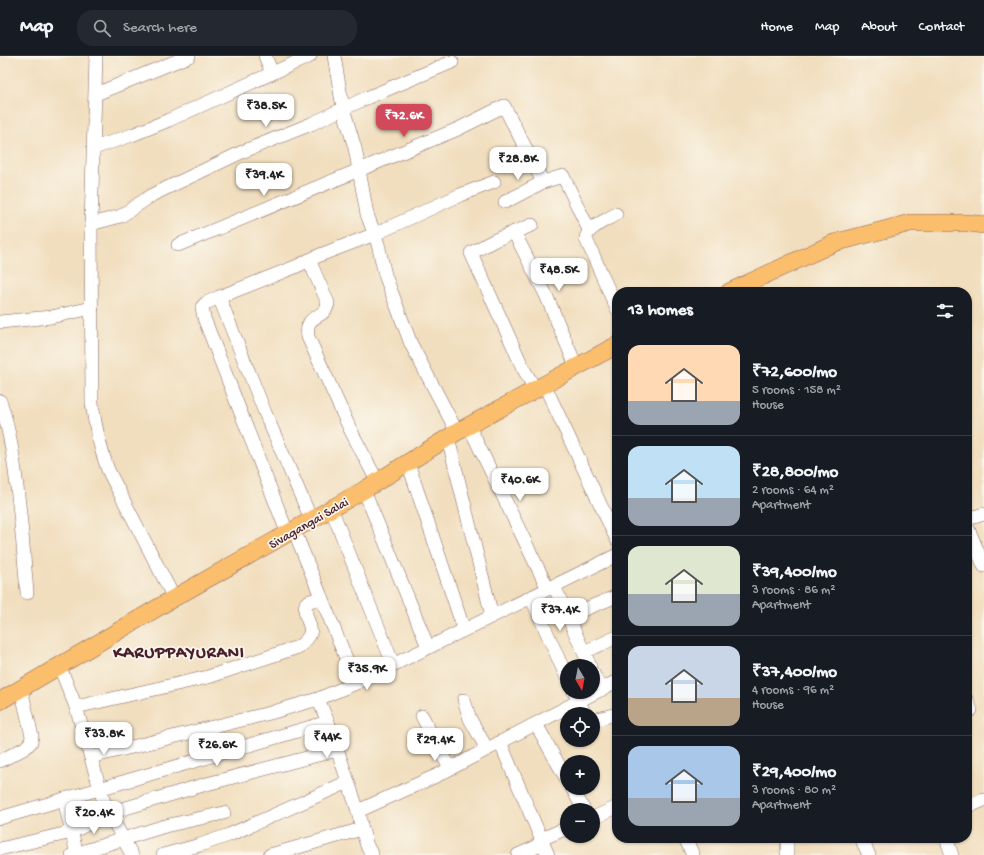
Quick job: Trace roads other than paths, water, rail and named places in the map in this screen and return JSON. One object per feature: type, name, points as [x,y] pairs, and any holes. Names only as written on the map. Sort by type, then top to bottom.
[{"type":"main road","points":[[740,287],[834,243],[910,223],[969,223],[984,225]]},
{"type":"main road","name":"Sivagangai Salai","points":[[0,701],[22,690],[59,666],[174,598],[408,464],[458,432],[612,347]]},
{"type":"street","points":[[96,56],[91,224],[92,403],[95,426],[100,450],[108,470],[174,598]]},
{"type":"street","points":[[96,94],[190,56]]},
{"type":"street","points":[[266,56],[272,73]]},
{"type":"street","points":[[94,148],[138,133],[206,104],[310,56]]},
{"type":"street","points":[[334,56],[344,108],[355,148],[367,214],[375,234],[385,275],[409,337],[458,432],[568,616],[587,659]]},
{"type":"street","points":[[91,224],[121,216],[152,195],[242,152],[311,124],[344,108],[452,62]]},
{"type":"street","points":[[178,244],[458,129],[504,106],[543,182]]},
{"type":"street","points":[[505,202],[543,182],[563,176],[589,230]]},
{"type":"street","points":[[356,683],[321,598],[291,531],[204,318],[202,306],[219,297],[295,267],[320,254],[375,234],[460,195],[494,182]]},
{"type":"street","points":[[612,298],[586,239],[586,235],[589,230],[616,214]]},
{"type":"street","points":[[532,225],[496,240],[471,253],[523,368],[539,387],[612,530]]},
{"type":"street","points":[[514,232],[546,294],[576,366]]},
{"type":"street","points":[[309,260],[328,303],[328,308],[307,325],[308,337],[350,429],[428,647]]},
{"type":"street","points":[[219,297],[266,415],[311,519]]},
{"type":"street","points":[[0,322],[58,315],[92,308]]},
{"type":"street","points":[[0,401],[2,416],[12,447],[21,514],[27,593]]},
{"type":"street","points":[[458,432],[492,616]]},
{"type":"street","points":[[408,464],[464,630]]},
{"type":"street","points":[[331,508],[393,664]]},
{"type":"street","points":[[972,518],[984,514]]},
{"type":"street","points":[[972,531],[984,566]]},
{"type":"street","points":[[91,757],[263,715],[318,698],[356,683],[612,557]]},
{"type":"street","points":[[530,597],[560,663]]},
{"type":"street","points":[[76,707],[208,677],[298,647],[310,636],[310,629],[305,608],[306,603],[321,598]]},
{"type":"street","points":[[568,616],[612,598]]},
{"type":"street","points":[[584,652],[612,639]]},
{"type":"street","points":[[59,666],[76,707],[108,813],[132,855]]},
{"type":"street","points":[[600,690],[612,684]]},
{"type":"street","points":[[0,762],[25,748],[31,742],[32,736],[22,690]]},
{"type":"street","points":[[318,698],[328,722],[358,811],[367,846],[372,855]]},
{"type":"street","points":[[358,811],[451,768],[536,724],[573,699]]},
{"type":"street","points":[[464,700],[470,719],[486,750]]},
{"type":"street","points":[[600,718],[612,715]]},
{"type":"street","points":[[422,716],[442,755],[451,768]]},
{"type":"street","points":[[0,818],[328,722]]},
{"type":"street","points":[[536,724],[560,767]]},
{"type":"street","points":[[500,742],[548,855]]},
{"type":"street","points":[[0,849],[72,832],[108,813],[203,785],[337,750]]},
{"type":"street","points":[[163,855],[200,845],[229,834],[348,782]]},
{"type":"street","points":[[64,799],[76,855],[165,826],[224,813]]},
{"type":"street","points":[[972,805],[984,800]]},
{"type":"street","points":[[600,815],[612,809]]},
{"type":"street","points":[[270,855],[362,829]]},
{"type":"street","points":[[518,855],[534,848],[546,836],[560,831]]},
{"type":"street","points":[[687,843],[693,855]]},
{"type":"street","points":[[786,843],[787,855]]},
{"type":"street","points":[[863,843],[869,855]]},
{"type":"street","points":[[948,843],[952,855]]},
{"type":"district","name":"KARUPPAYURANI","points":[[179,651]]}]
